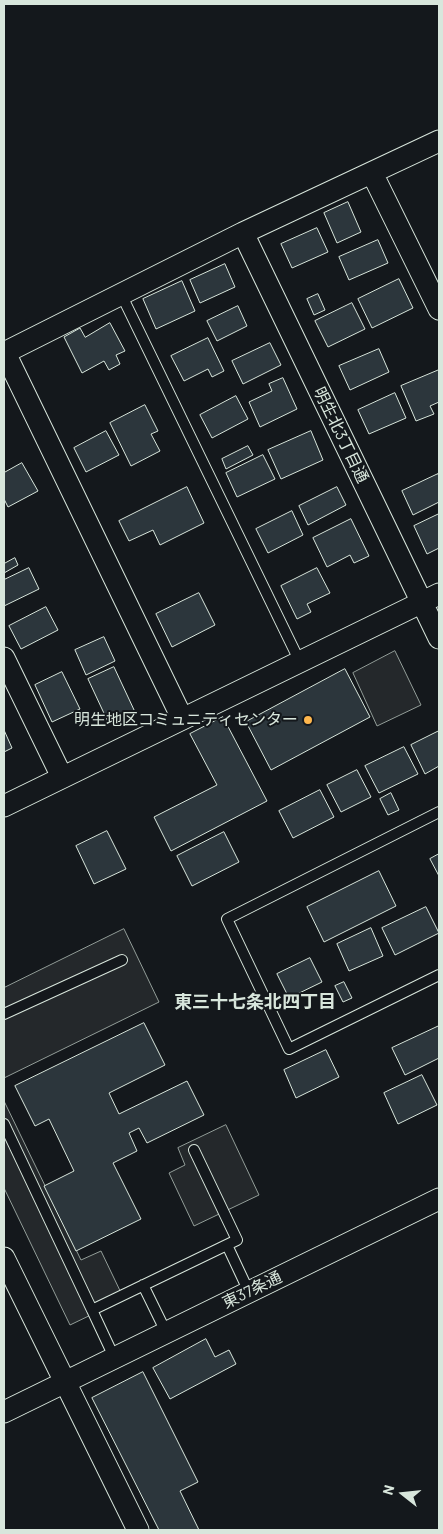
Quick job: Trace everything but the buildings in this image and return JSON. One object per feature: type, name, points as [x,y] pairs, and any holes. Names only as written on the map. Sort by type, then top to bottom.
[{"type":"street","points":[[182,718],[4,353],[243,232],[439,141]]},
{"type":"street","points":[[372,173],[439,309]]},
{"type":"street","name":"明生北3丁目通","points":[[243,232],[431,598],[439,638]]},
{"type":"street","points":[[4,806],[431,598]]},
{"type":"street","points":[[4,658],[62,777]]},
{"type":"street","name":"東37条通","points":[[4,1412],[439,1199]]},
{"type":"street","points":[[4,1258],[138,1530]]},
{"type":"lane","points":[[121,294],[300,662]]},
{"type":"lane","points":[[439,812],[227,919],[289,1049],[439,975]]},
{"type":"lane","points":[[4,1014],[122,960]]},
{"type":"lane","points":[[4,1124],[114,1357]]},
{"type":"lane","points":[[92,1310],[237,1240],[194,1150]]},
{"type":"lane","points":[[227,1245],[249,1292]]},
{"type":"lane","points":[[144,1285],[166,1332]]},
{"type":"shaded area","points":[[395,651],[421,705],[377,726],[353,673]]},
{"type":"shaded area","points":[[124,929],[159,1002],[4,1078],[4,988]]},
{"type":"shaded area","points":[[4,1101],[81,1260],[101,1251],[124,1299],[70,1325],[4,1188]]},
{"type":"shaded area","points":[[226,1125],[259,1195],[194,1226],[169,1173],[185,1165],[178,1148]]},
{"type":"place","name":"明生地区コミュニティセンター","points":[[308,720]]},
{"type":"district","name":"東三十七条北四丁目","points":[[255,1002]]}]
